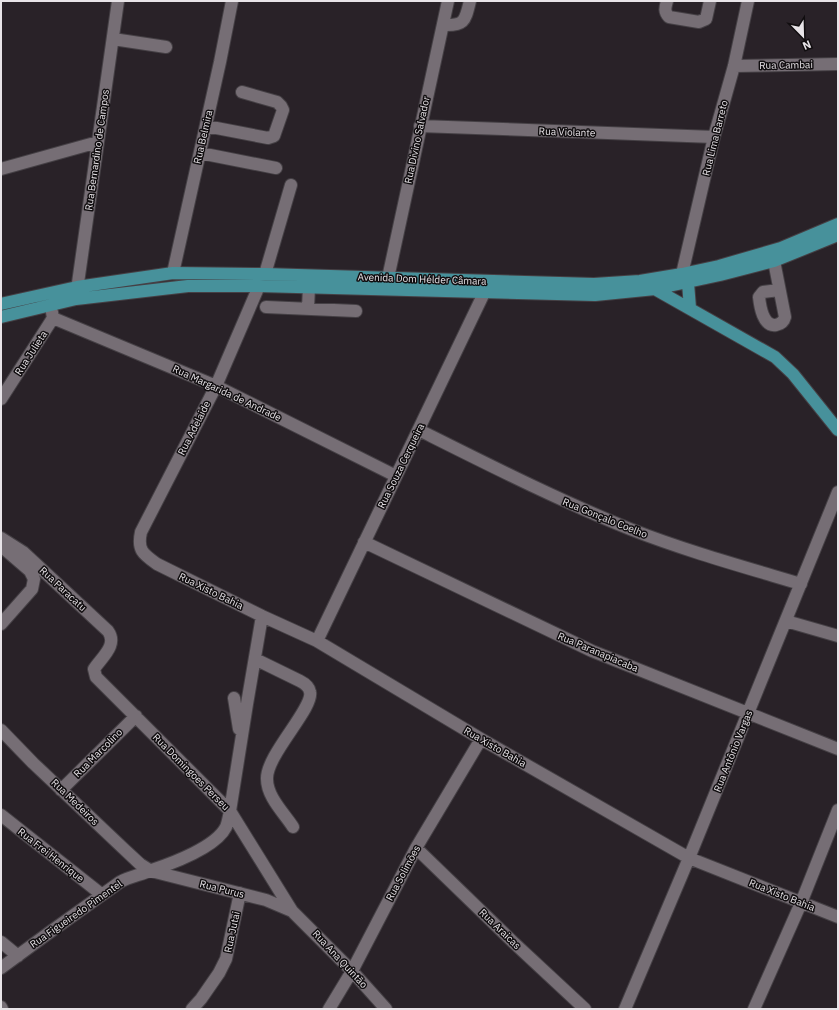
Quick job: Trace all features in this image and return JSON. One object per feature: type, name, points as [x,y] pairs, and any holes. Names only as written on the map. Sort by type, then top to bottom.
[{"type":"main road","name":"Avenida Dom Hélder Câmara","points":[[1,317],[51,305],[76,293],[188,286],[309,287],[595,295],[655,289],[719,266],[781,248],[838,224]]},
{"type":"main road","name":"Avenida Dom Hélder Câmara","points":[[1,304],[76,293],[173,273],[265,274],[594,284],[685,278],[774,260],[838,235]]},
{"type":"main road","points":[[685,278],[690,308]]},
{"type":"main road","points":[[640,281],[690,308],[785,365],[838,430]]},
{"type":"street","name":"Rua Bernardino de Campos","points":[[76,293],[118,1]]},
{"type":"street","name":"Rua Belmira","points":[[173,273],[220,62],[232,1]]},
{"type":"street","name":"Rua Divino Salvador","points":[[388,278],[448,1]]},
{"type":"street","points":[[443,25],[454,26],[463,22],[466,19],[470,1]]},
{"type":"street","points":[[667,1],[665,10],[669,17],[699,22],[706,19],[710,1]]},
{"type":"street","name":"Rua Lima Barreto","points":[[685,278],[714,137],[734,66],[748,1]]},
{"type":"street","points":[[112,39],[166,47]]},
{"type":"street","name":"Rua Cambai","points":[[734,66],[838,64]]},
{"type":"street","points":[[206,126],[268,138],[274,136],[283,110],[281,106],[277,102],[242,92]]},
{"type":"street","name":"Rua Violante","points":[[420,126],[714,137]]},
{"type":"street","points":[[1,169],[98,142]]},
{"type":"street","points":[[200,153],[276,168]]},
{"type":"street","points":[[265,274],[291,185]]},
{"type":"street","points":[[774,260],[779,290]]},
{"type":"street","name":"Rua Adelaide","points":[[157,564],[143,554],[139,541],[141,532],[216,386],[259,286]]},
{"type":"street","points":[[308,308],[309,287]]},
{"type":"street","name":"Rua Souza Cerqueira","points":[[317,641],[486,291]]},
{"type":"street","points":[[51,305],[53,318]]},
{"type":"street","points":[[266,307],[356,311]]},
{"type":"street","name":"Rua Margarida de Andrade","points":[[53,318],[216,386],[396,476]]},
{"type":"street","name":"Rua Julieta","points":[[1,399],[53,318]]},
{"type":"street","name":"Rua Gonçalo Coelho","points":[[419,430],[555,498],[632,530],[712,558],[801,584]]},
{"type":"street","name":"Rua Antônio Vargas","points":[[625,1009],[689,858],[838,492]]},
{"type":"street","name":"Rua Paracatu","points":[[1,538],[23,552],[108,631],[112,638],[110,649],[94,669],[96,677],[102,684]]},
{"type":"street","name":"Rua Paranapiacaba","points":[[364,542],[592,651],[838,749]]},
{"type":"street","name":"Rua Paracatu","points":[[1,546],[30,571],[34,579],[32,589],[1,624]]},
{"type":"street","name":"Rua Xisto Bahia","points":[[157,564],[262,616],[317,641],[481,739],[689,858],[838,917]]},
{"type":"street","name":"Rua Figueiredo Pimentel","points":[[1,968],[101,894],[132,876],[151,871],[208,845],[218,838],[226,827],[230,811],[262,616]]},
{"type":"street","points":[[786,621],[838,636]]},
{"type":"street","points":[[255,659],[306,684],[310,692],[308,703],[281,746],[268,770],[266,778],[270,792],[293,827]]},
{"type":"street","name":"Rua Domingoes Perseu","points":[[102,684],[136,716],[230,811],[292,911]]},
{"type":"street","name":"Rua Figueiredo Pimentel","points":[[234,698],[241,744]]},
{"type":"street","name":"Rua Marcolino","points":[[61,790],[136,716]]},
{"type":"street","name":"Rua Medeiros","points":[[1,730],[61,790],[140,864],[151,871]]},
{"type":"street","name":"Rua Solimões","points":[[329,1009],[352,971],[416,848],[481,739]]},
{"type":"street","points":[[754,1009],[801,903],[838,810]]},
{"type":"street","name":"Rua Frei Henrique","points":[[1,815],[101,894]]},
{"type":"street","name":"Rua Araicas","points":[[416,848],[585,1009]]},
{"type":"street","name":"Rua Purus","points":[[151,871],[240,893],[278,904],[292,911]]},
{"type":"street","name":"Rua Jutai","points":[[192,1009],[201,999],[219,973],[226,959],[240,893]]},
{"type":"street","name":"Rua Ana Quintão","points":[[292,911],[313,930],[386,1009]]},
{"type":"street","points":[[1,942],[18,956]]}]
